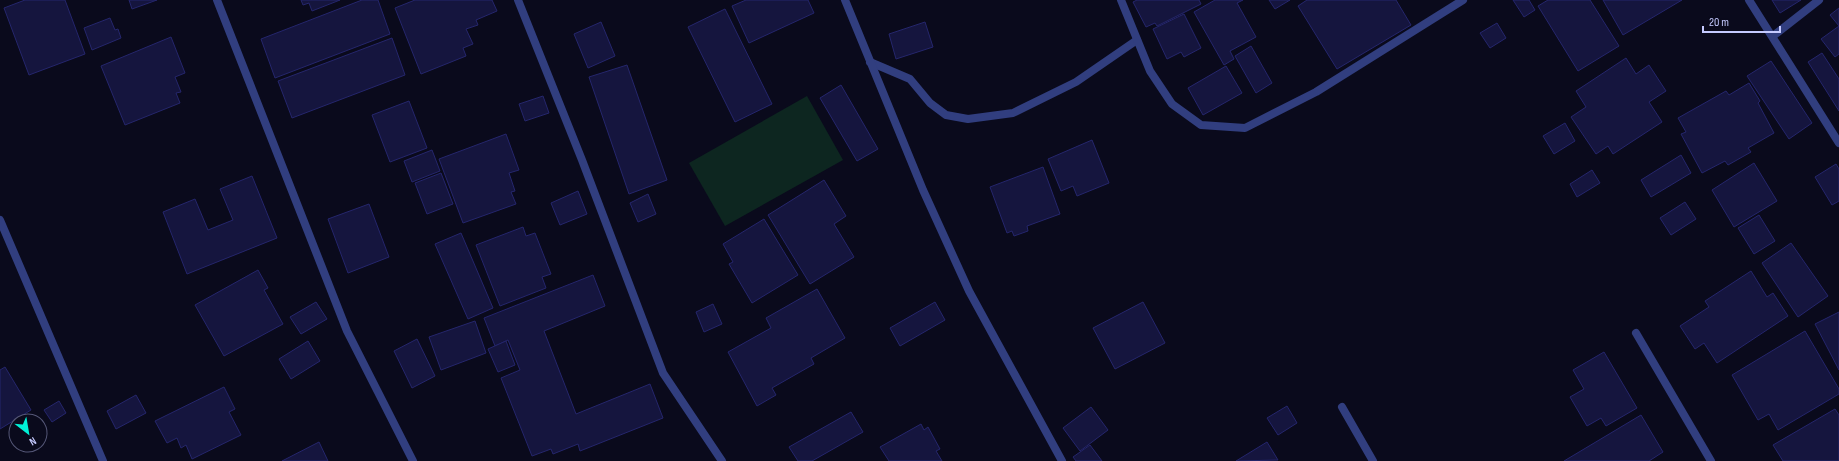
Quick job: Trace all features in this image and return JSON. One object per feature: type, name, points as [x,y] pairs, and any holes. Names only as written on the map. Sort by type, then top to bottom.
[{"type":"street","points":[[217,0],[348,331],[413,461]]},
{"type":"street","points":[[518,0],[582,160],[663,372],[722,461]]},
{"type":"street","points":[[845,0],[923,190],[970,290],[1062,461]]},
{"type":"street","points":[[1121,0],[1150,71],[1172,104],[1201,125],[1245,128],[1316,92],[1462,0]]},
{"type":"street","points":[[1749,0],[1839,143]]},
{"type":"street","points":[[1773,36],[1818,0]]},
{"type":"street","points":[[870,62],[910,79],[930,103],[946,115],[968,119],[1013,112],[1076,82],[1137,40]]},
{"type":"street","points":[[0,220],[104,461]]},
{"type":"street","points":[[1636,332],[1711,461]]},
{"type":"street","points":[[1342,407],[1373,461]]},
{"type":"green space","points":[[807,96],[843,160],[725,226],[689,163]]},
{"type":"building","points":[[25,0],[65,0],[85,54],[29,75],[4,8]]},
{"type":"building","points":[[129,0],[157,0],[132,9]]},
{"type":"building","points":[[301,0],[340,0],[312,11],[309,3],[303,5]]},
{"type":"building","points":[[362,0],[378,0],[390,34],[275,78],[261,39]]},
{"type":"building","points":[[415,0],[492,0],[497,11],[476,20],[478,25],[466,29],[473,44],[463,48],[466,56],[421,74],[395,8]]},
{"type":"building","points":[[746,0],[808,0],[814,13],[749,43],[732,6]]},
{"type":"building","points":[[1137,0],[1199,0],[1201,4],[1157,26],[1155,23],[1146,27],[1133,2]]},
{"type":"building","points":[[1215,0],[1243,0],[1237,3],[1256,37],[1230,51],[1234,59],[1224,65],[1194,12]]},
{"type":"building","points":[[1269,0],[1290,0],[1275,9]]},
{"type":"building","points":[[1307,0],[1396,0],[1411,25],[1337,69],[1298,6]]},
{"type":"building","points":[[1513,0],[1529,0],[1535,10],[1524,17]]},
{"type":"building","points":[[1548,0],[1590,0],[1619,46],[1578,71],[1538,6]]},
{"type":"building","points":[[1603,0],[1682,0],[1623,35]]},
{"type":"building","points":[[1772,0],[1801,0],[1780,13]]},
{"type":"building","points":[[1839,8],[1839,26],[1830,15]]},
{"type":"building","points":[[725,9],[772,104],[735,122],[688,27]]},
{"type":"building","points":[[1184,14],[1201,48],[1184,57],[1181,52],[1167,59],[1153,29]]},
{"type":"building","points":[[110,18],[115,30],[118,29],[121,38],[92,50],[84,28]]},
{"type":"building","points":[[601,22],[615,56],[588,68],[574,34]]},
{"type":"building","points":[[925,22],[933,47],[896,59],[889,34]]},
{"type":"building","points":[[1497,23],[1506,38],[1490,48],[1480,33]]},
{"type":"building","points":[[1839,26],[1839,54],[1835,57],[1821,39]]},
{"type":"building","points":[[171,37],[185,73],[175,77],[181,92],[176,93],[180,103],[125,125],[101,66]]},
{"type":"building","points":[[392,38],[405,75],[292,118],[278,81]]},
{"type":"building","points":[[1251,46],[1272,83],[1256,93],[1235,56]]},
{"type":"building","points":[[1822,53],[1839,79],[1839,111],[1808,62]]},
{"type":"building","points":[[1626,58],[1636,74],[1649,65],[1666,91],[1649,102],[1662,122],[1613,154],[1608,146],[1596,154],[1571,117],[1586,107],[1576,91]]},
{"type":"building","points":[[1771,61],[1812,123],[1789,139],[1747,76]]},
{"type":"building","points":[[627,65],[667,180],[629,194],[589,77]]},
{"type":"building","points":[[1226,66],[1242,93],[1203,115],[1188,88]]},
{"type":"building","points":[[1749,83],[1760,101],[1758,103],[1774,133],[1748,148],[1751,152],[1728,165],[1725,161],[1702,173],[1681,134],[1686,132],[1678,118],[1726,91],[1729,95]]},
{"type":"building","points":[[841,85],[878,149],[857,161],[820,98]]},
{"type":"building","points":[[543,96],[549,113],[525,121],[519,104]]},
{"type":"building","points":[[409,101],[427,148],[390,162],[372,115]]},
{"type":"building","points":[[1565,123],[1575,141],[1554,154],[1543,136]]},
{"type":"building","points":[[506,134],[519,170],[509,173],[515,191],[511,192],[516,204],[463,223],[439,159]]},
{"type":"building","points":[[1092,140],[1109,183],[1077,196],[1073,186],[1061,191],[1048,159]]},
{"type":"building","points":[[432,150],[440,171],[412,182],[404,161]]},
{"type":"building","points":[[1681,155],[1691,173],[1651,197],[1641,180]]},
{"type":"building","points":[[1754,163],[1777,201],[1734,227],[1712,190]]},
{"type":"building","points":[[1836,164],[1839,169],[1839,201],[1832,205],[1815,177]]},
{"type":"building","points":[[1043,167],[1060,214],[1027,226],[1028,231],[1014,236],[1012,231],[1007,233],[990,187]]},
{"type":"building","points":[[1592,170],[1600,183],[1577,197],[1570,184]]},
{"type":"building","points":[[441,173],[453,204],[427,214],[415,183]]},
{"type":"building","points":[[252,176],[277,238],[187,274],[163,212],[195,199],[208,230],[233,220],[220,189]]},
{"type":"building","points":[[824,180],[846,216],[834,224],[854,257],[810,284],[768,215]]},
{"type":"building","points":[[578,191],[587,214],[560,225],[551,203]]},
{"type":"building","points":[[648,194],[656,214],[638,222],[630,203]]},
{"type":"building","points":[[1685,202],[1696,219],[1671,235],[1660,218]]},
{"type":"building","points":[[369,204],[389,257],[348,273],[328,219]]},
{"type":"building","points":[[1759,215],[1775,241],[1754,254],[1738,228]]},
{"type":"building","points":[[764,219],[798,275],[752,303],[729,264],[733,262],[723,244]]},
{"type":"building","points":[[523,227],[526,236],[535,233],[551,274],[542,277],[546,288],[500,306],[476,245]]},
{"type":"building","points":[[461,233],[493,308],[468,319],[435,244]]},
{"type":"building","points":[[1791,243],[1828,296],[1798,317],[1762,263]]},
{"type":"building","points":[[258,270],[268,288],[264,290],[283,324],[224,356],[195,305]]},
{"type":"building","points":[[1751,271],[1767,297],[1773,293],[1788,316],[1717,363],[1704,343],[1695,349],[1680,326],[1709,307],[1705,301]]},
{"type":"building","points":[[593,275],[605,306],[544,331],[576,414],[650,384],[663,418],[580,451],[578,444],[553,454],[551,449],[532,456],[501,378],[520,370],[508,340],[495,346],[484,318]]},
{"type":"building","points":[[817,289],[845,338],[811,358],[814,364],[772,388],[776,395],[757,406],[728,352],[771,328],[766,318]]},
{"type":"building","points":[[316,302],[327,319],[301,334],[290,317]]},
{"type":"building","points":[[935,302],[945,320],[900,346],[890,328]]},
{"type":"building","points":[[1143,302],[1165,343],[1115,369],[1093,328]]},
{"type":"building","points":[[713,304],[722,324],[704,332],[696,312]]},
{"type":"building","points":[[1839,312],[1839,370],[1815,324]]},
{"type":"building","points":[[475,321],[486,353],[441,370],[429,337]]},
{"type":"building","points":[[1805,331],[1839,389],[1839,394],[1778,430],[1769,414],[1758,420],[1732,375]]},
{"type":"building","points":[[417,339],[435,376],[412,388],[394,351]]},
{"type":"building","points":[[308,341],[320,361],[291,379],[279,359]]},
{"type":"building","points":[[506,341],[515,365],[498,372],[488,349]]},
{"type":"building","points":[[1604,352],[1637,408],[1606,426],[1601,418],[1587,426],[1570,397],[1584,389],[1573,370]]},
{"type":"building","points":[[5,367],[31,410],[26,413],[8,413],[8,424],[0,429],[0,370]]},
{"type":"building","points":[[224,387],[235,409],[229,412],[241,435],[192,459],[186,445],[181,448],[177,438],[167,443],[155,421]]},
{"type":"building","points":[[136,395],[146,413],[116,429],[107,411]]},
{"type":"building","points":[[59,401],[66,413],[52,422],[48,416],[48,413],[44,410]]},
{"type":"building","points":[[1287,406],[1297,423],[1278,435],[1267,418]]},
{"type":"building","points":[[1091,407],[1108,430],[1080,451],[1063,428]]},
{"type":"building","points":[[1835,409],[1839,415],[1839,461],[1783,461],[1773,445]]},
{"type":"building","points":[[851,412],[863,432],[812,461],[798,461],[789,447]]},
{"type":"building","points":[[1641,415],[1663,452],[1649,461],[1564,461]]},
{"type":"building","points":[[921,424],[924,430],[928,427],[940,449],[936,451],[942,461],[889,461],[880,447]]},
{"type":"building","points":[[319,442],[328,461],[282,461]]},
{"type":"building","points":[[1267,442],[1278,460],[1236,461]]},
{"type":"building","points":[[1090,445],[1102,461],[1076,461],[1073,457]]}]
